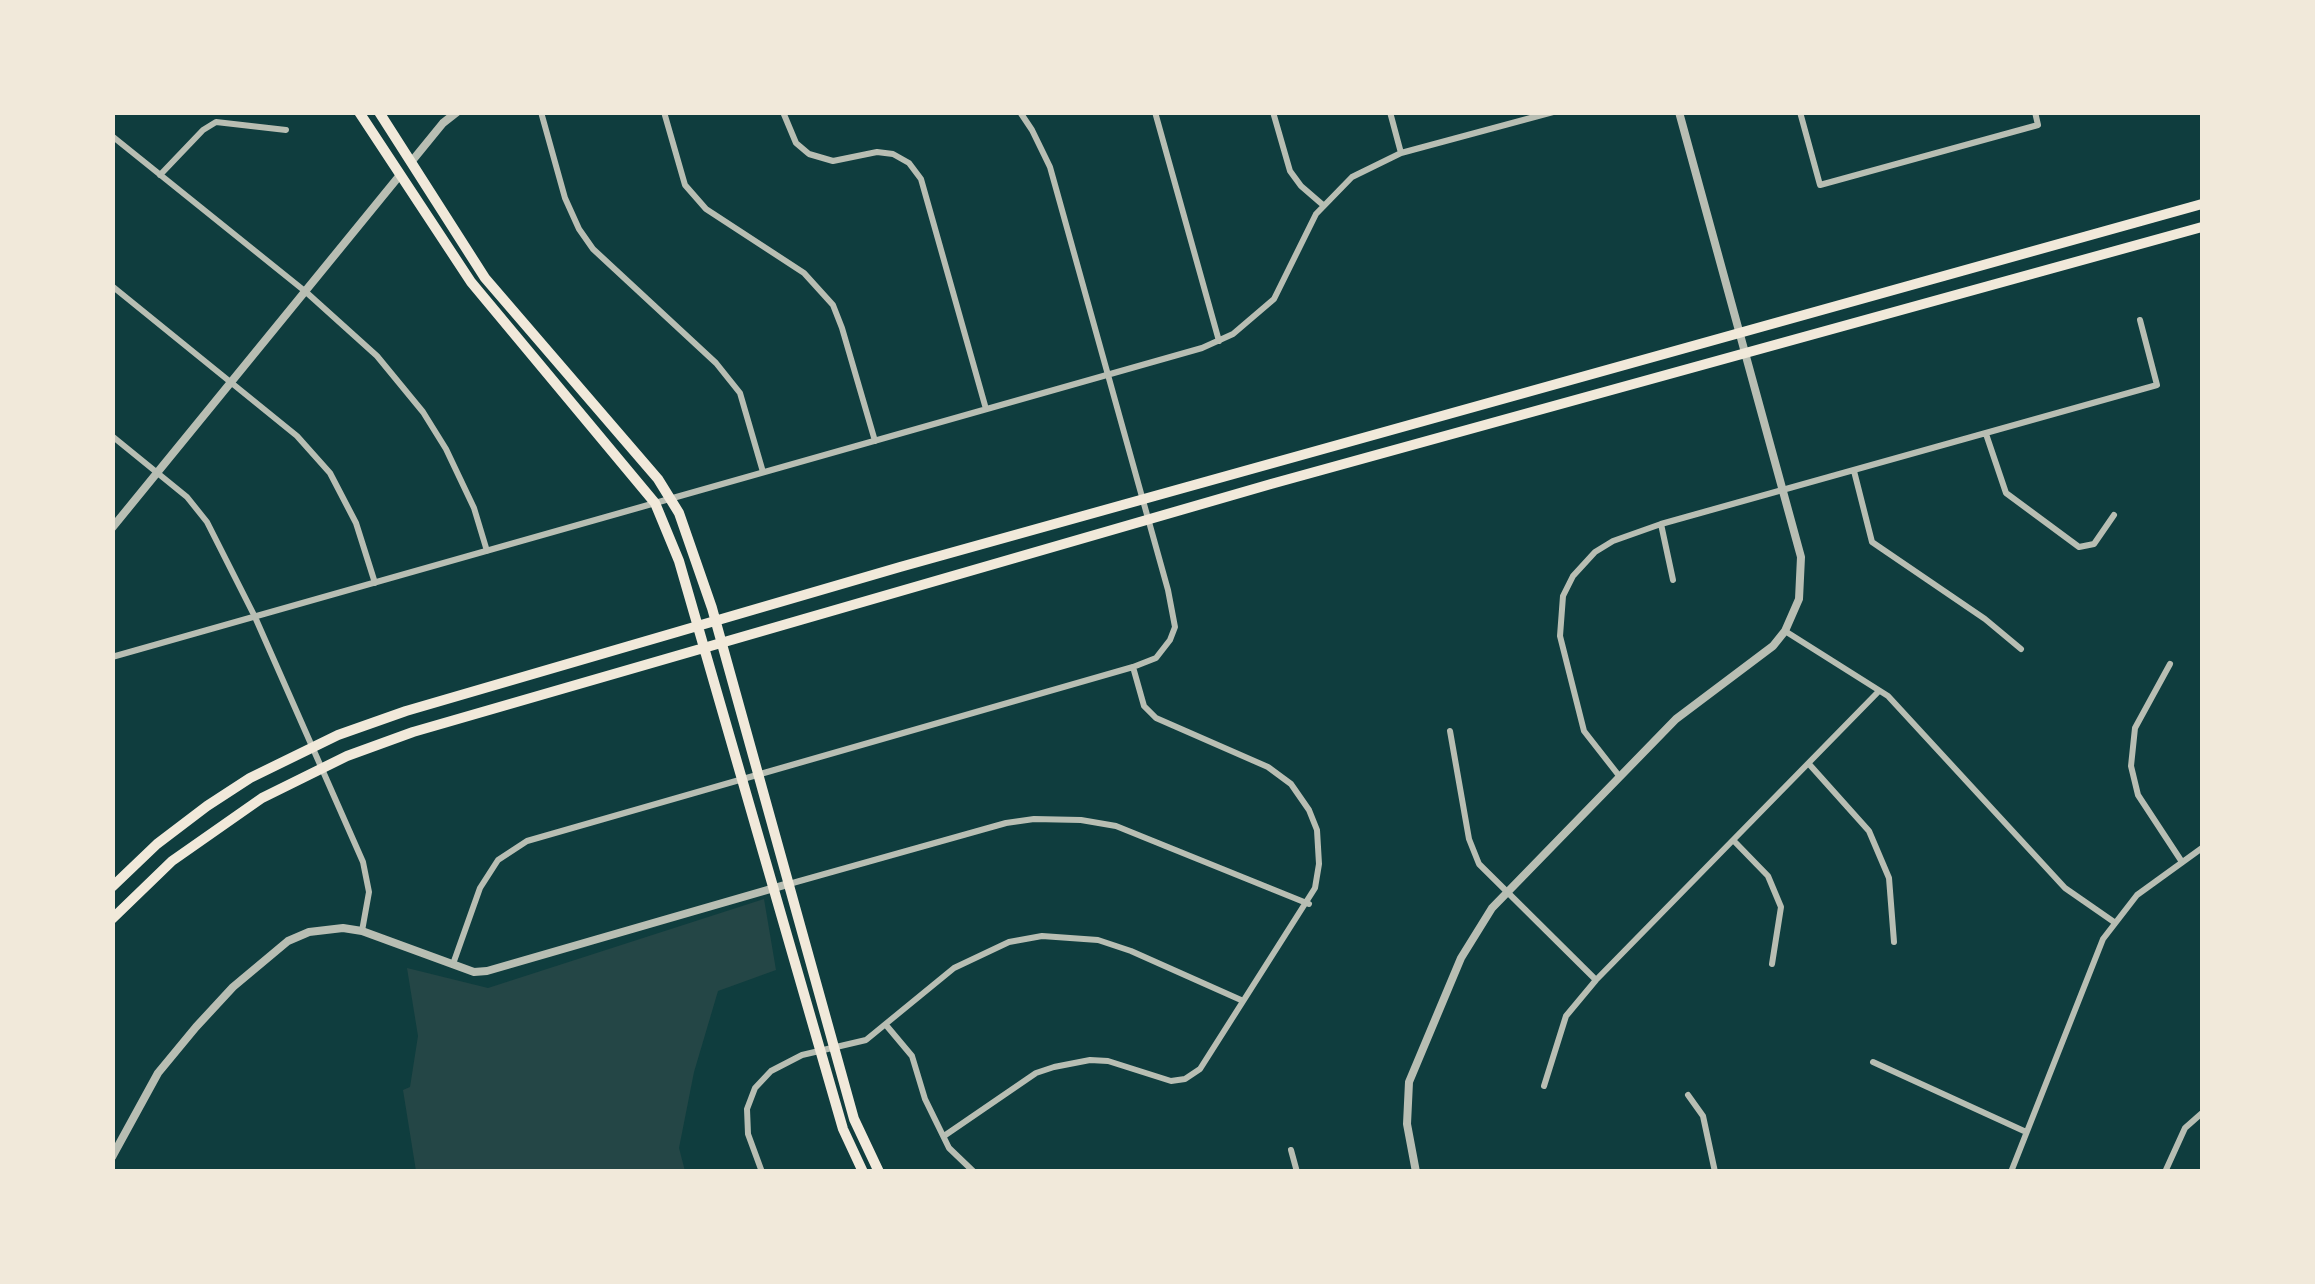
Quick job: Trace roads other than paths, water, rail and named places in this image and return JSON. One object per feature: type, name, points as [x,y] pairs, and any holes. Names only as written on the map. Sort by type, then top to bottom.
[{"type":"main road","points":[[359,112],[497,315],[656,503],[675,549],[698,626],[818,1050],[843,1129],[862,1172]]},
{"type":"main road","points":[[379,112],[485,278],[671,498],[696,556],[854,1120],[879,1172]]},
{"type":"main road","points":[[112,887],[158,844],[250,778],[314,746],[406,711],[1740,330],[2202,204]]},
{"type":"main road","points":[[112,919],[172,862],[220,824],[323,766],[413,732],[1149,520],[2202,227]]},
{"type":"street","points":[[112,528],[443,123],[457,112]]},
{"type":"street","points":[[541,112],[565,198],[578,229],[593,249],[716,362],[740,393],[764,472]]},
{"type":"street","points":[[664,112],[686,185],[706,209],[804,273],[832,305],[875,441]]},
{"type":"street","points":[[783,112],[796,142],[810,154],[833,160],[878,152],[894,154],[909,163],[920,180],[986,409]]},
{"type":"street","points":[[453,964],[480,888],[498,860],[527,841],[1156,658],[1175,627],[1149,520],[1050,167],[1020,112]]},
{"type":"street","points":[[1155,112],[1219,341]]},
{"type":"street","points":[[1273,112],[1290,171],[1323,205]]},
{"type":"street","points":[[1390,112],[1401,153]]},
{"type":"street","points":[[112,658],[1219,341],[1261,313],[1274,299],[1323,205],[1352,177],[1401,153],[1553,112]]},
{"type":"street","points":[[1416,1172],[1407,1124],[1410,1082],[1461,958],[1492,908],[1676,719],[1760,658],[1784,631],[1799,599],[1801,557],[1679,112]]},
{"type":"street","points":[[1800,112],[1820,185],[2038,124],[2034,112]]},
{"type":"street","points":[[160,175],[203,130],[216,122],[286,130]]},
{"type":"street","points":[[112,136],[306,292],[377,356],[423,412],[446,448],[474,508],[488,551]]},
{"type":"street","points":[[112,286],[297,436],[330,473],[356,523],[375,583]]},
{"type":"street","points":[[1620,777],[1584,731],[1560,636],[1563,596],[1583,562],[1613,541],[1660,524],[2157,384],[2140,320]]},
{"type":"street","points":[[1986,434],[2006,493],[2079,547],[2094,544],[2114,516]]},
{"type":"street","points":[[112,436],[188,497],[207,522],[255,617],[363,862],[370,892],[362,931]]},
{"type":"street","points":[[1854,471],[1872,542],[2022,649]]},
{"type":"street","points":[[1660,524],[1672,580]]},
{"type":"street","points":[[1784,631],[1888,696],[2065,888],[2114,922]]},
{"type":"street","points":[[2170,664],[2136,728],[2131,766],[2138,795],[2182,862]]},
{"type":"street","points":[[944,1136],[1036,1072],[1054,1067],[1108,1061],[1171,1081],[1185,1079],[1200,1069],[1241,1000],[1308,904],[1318,878],[1317,830],[1291,784],[1268,767],[1156,718],[1144,706],[1133,667]]},
{"type":"street","points":[[1544,1086],[1566,1016],[1596,980],[1879,691]]},
{"type":"street","points":[[1450,730],[1469,838],[1479,864],[1596,980]]},
{"type":"street","points":[[1808,764],[1868,831],[1888,878],[1894,942]]},
{"type":"street","points":[[112,1157],[158,1073],[233,987],[298,936],[343,928],[362,931],[474,972],[487,972],[788,884],[1034,819],[1081,820],[1116,826],[1308,904]]},
{"type":"street","points":[[1734,841],[1768,876],[1781,907],[1772,964]]},
{"type":"street","points":[[2011,1172],[2103,939],[2137,895],[2202,848]]},
{"type":"street","points":[[762,1172],[748,1134],[747,1109],[755,1088],[783,1064],[818,1050],[866,1040],[954,968],[1009,942],[1042,936],[1098,940],[1241,1000]]},
{"type":"street","points":[[886,1026],[912,1056],[926,1099],[949,1148],[974,1172]]},
{"type":"street","points":[[1873,1062],[2024,1132]]},
{"type":"street","points":[[1688,1095],[1703,1116],[1714,1172]]},
{"type":"street","points":[[2165,1172],[2185,1128],[2202,1112]]},
{"type":"street","points":[[1291,1150],[1297,1172]]}]
